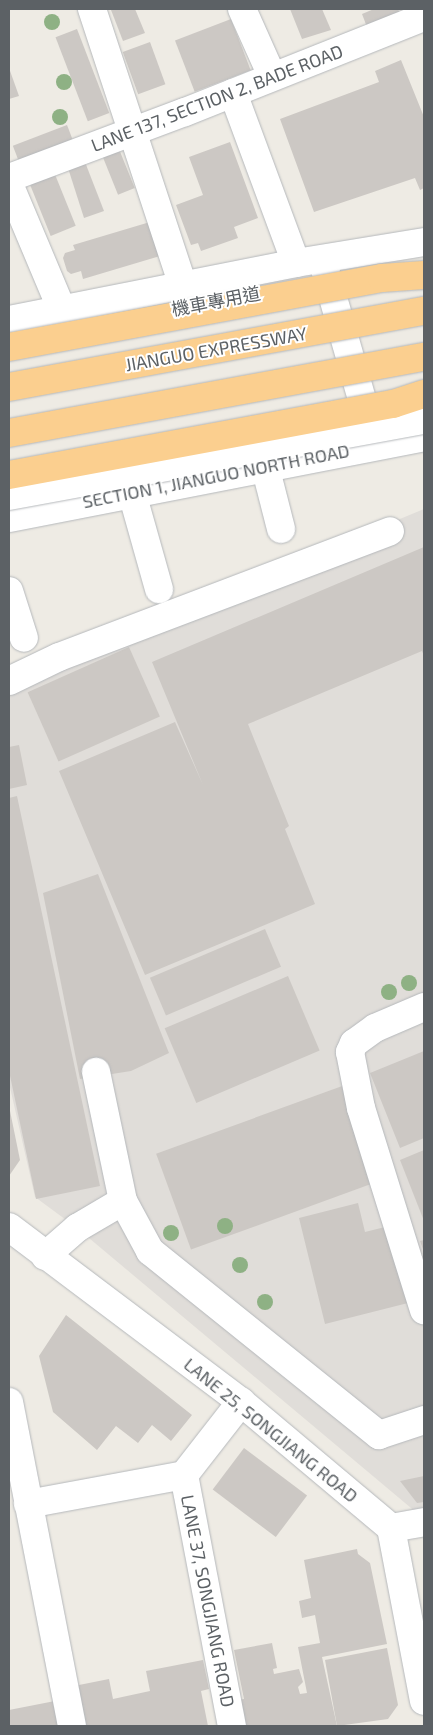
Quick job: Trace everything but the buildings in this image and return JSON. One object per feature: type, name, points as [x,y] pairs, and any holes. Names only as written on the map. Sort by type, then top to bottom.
[{"type":"highway","points":[[9,346],[382,278],[424,275]]},
{"type":"highway","name":"JIANGUO EXPRESSWAY","points":[[9,387],[424,311]]},
{"type":"highway","points":[[9,433],[424,357]]},
{"type":"highway","points":[[9,475],[393,404],[424,394]]},
{"type":"street","points":[[92,9],[183,285]]},
{"type":"street","points":[[242,9],[272,76]]},
{"type":"street","name":"LANE 137, SECTION 2, BADE ROAD","points":[[9,178],[233,93],[424,17]]},
{"type":"street","points":[[233,93],[309,261],[375,445]]},
{"type":"street","points":[[9,184],[62,310]]},
{"type":"street","points":[[9,320],[309,261],[424,242]]},
{"type":"street","name":"機車專用道","points":[[9,341],[334,278],[424,268]]},
{"type":"street","points":[[9,496],[424,420]]},
{"type":"street","name":"SECTION 1, JIANGUO NORTH ROAD","points":[[9,518],[265,466],[424,437]]},
{"type":"street","points":[[265,466],[281,529]]},
{"type":"street","points":[[132,493],[159,589]]},
{"type":"street","points":[[9,681],[59,657],[390,531]]},
{"type":"street","points":[[9,591],[24,638]]},
{"type":"street","points":[[424,1007],[376,1028],[354,1043],[350,1052],[361,1108],[424,1310]]},
{"type":"street","points":[[96,1072],[123,1201],[150,1251],[379,1434],[424,1420]]},
{"type":"street","points":[[45,1256],[77,1228],[123,1201]]},
{"type":"street","name":"LANE 25, SONGJIANG ROAD","points":[[9,1227],[241,1402],[391,1528]]},
{"type":"street","points":[[9,1402],[72,1726]]},
{"type":"street","points":[[28,1504],[184,1475],[241,1402]]},
{"type":"street","name":"LANE 37, SONGJIANG ROAD","points":[[184,1475],[232,1726]]},
{"type":"street","points":[[424,1522],[391,1528],[424,1701]]},
{"type":"shaded area","points":[[424,509],[424,1511],[417,1513],[77,1228],[35,1197],[9,1083],[9,681]]}]
